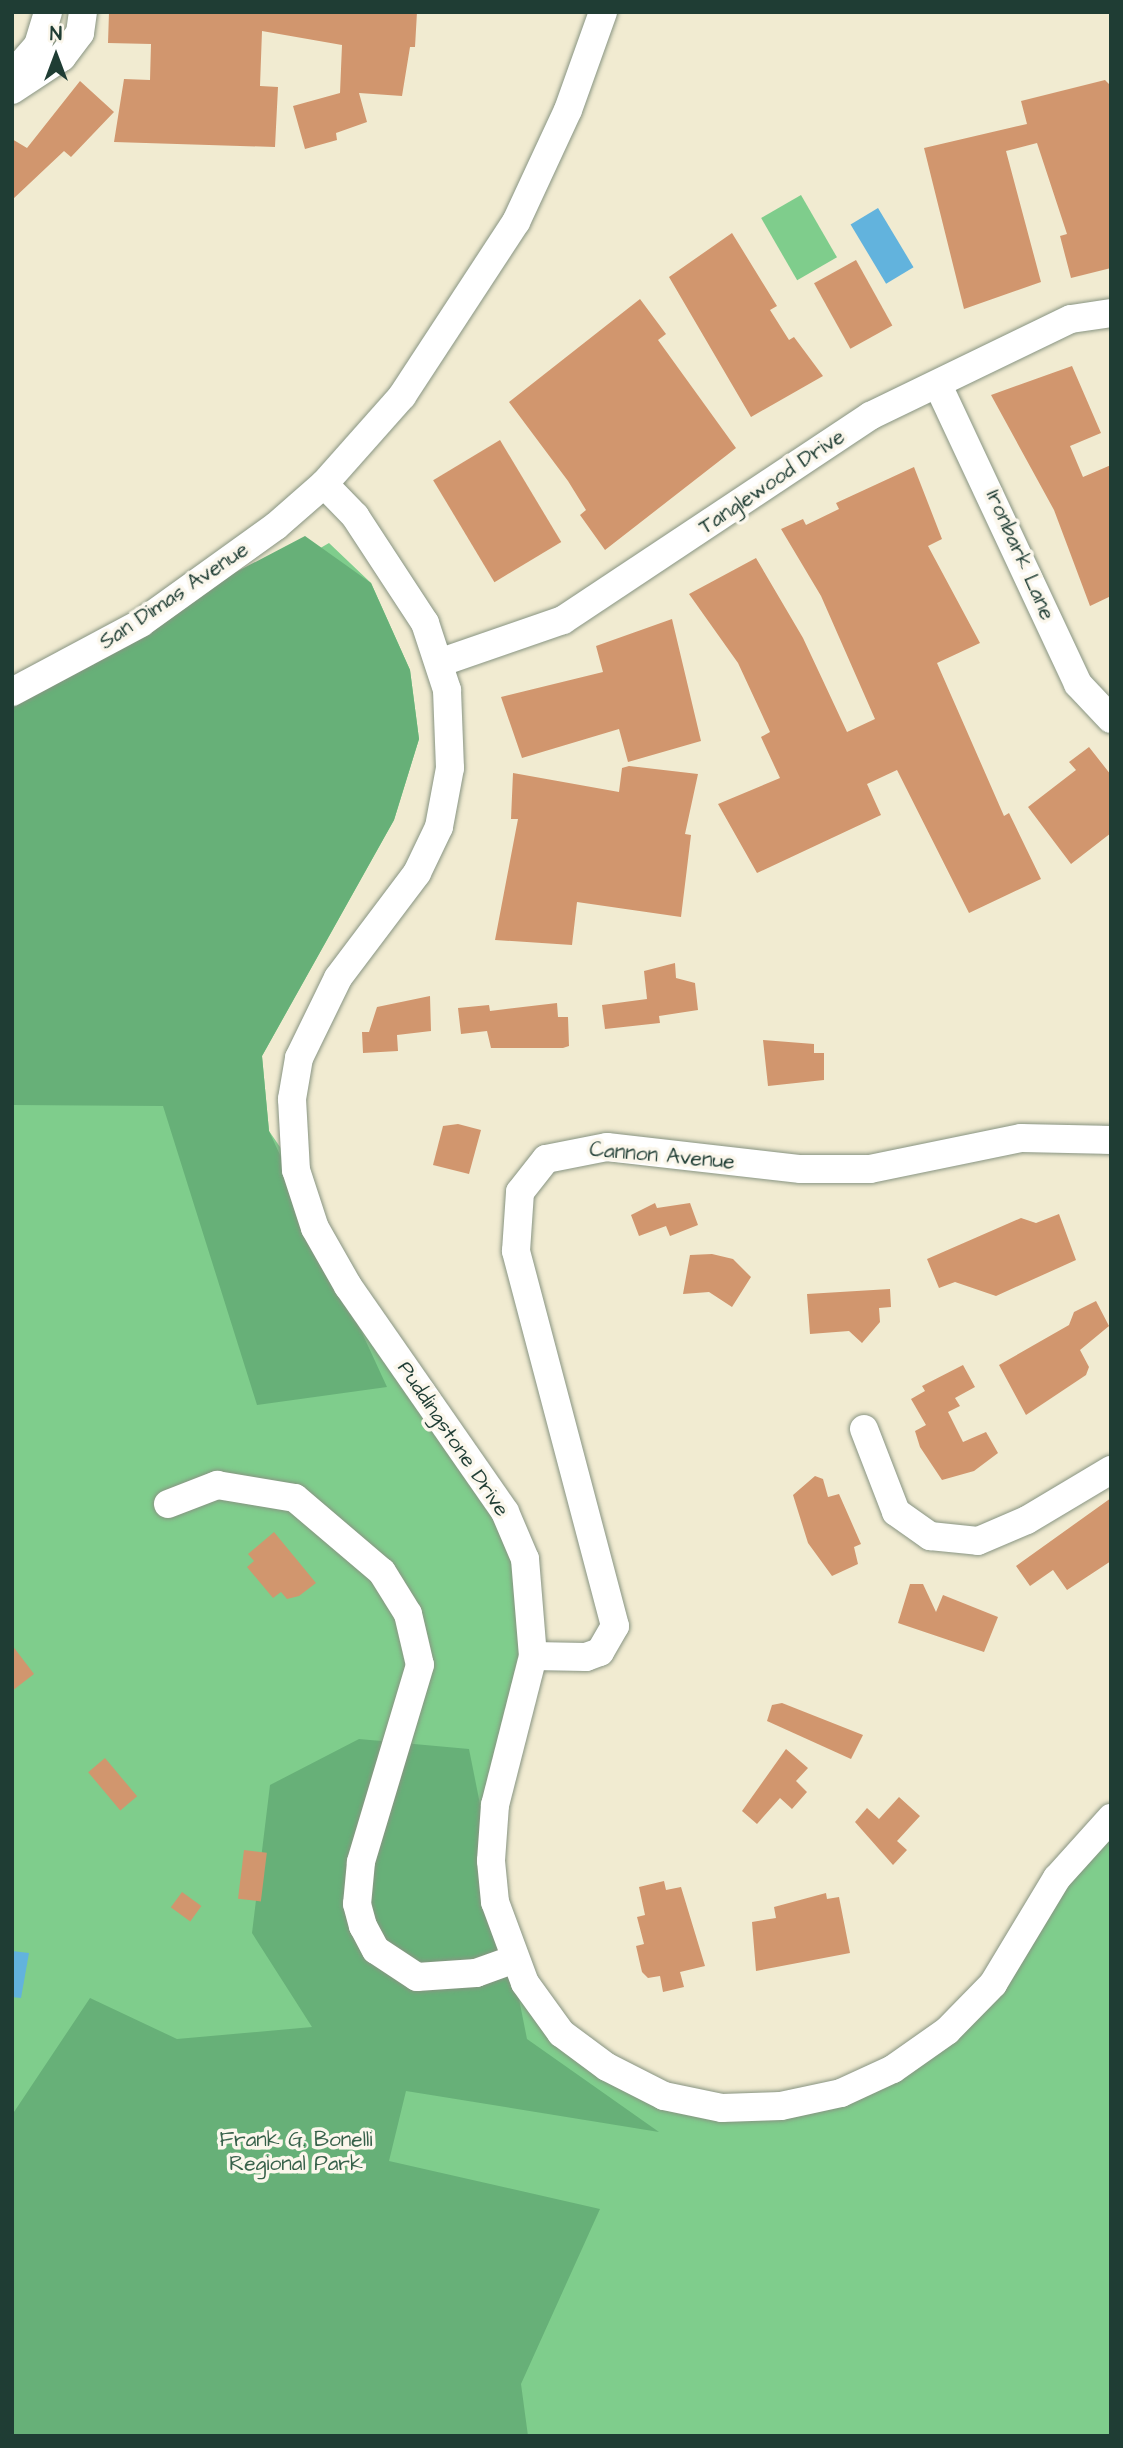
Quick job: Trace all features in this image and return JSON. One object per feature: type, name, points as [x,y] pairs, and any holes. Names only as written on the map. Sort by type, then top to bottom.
[{"type":"street","points":[[12,75],[38,45],[48,12]]},
{"type":"street","points":[[12,90],[62,57],[80,33],[83,12]]},
{"type":"street","name":"San Dimas Avenue","points":[[12,692],[141,624],[324,484],[402,396],[484,277],[540,173],[603,12]]},
{"type":"street","name":"Tanglewood Drive","points":[[439,663],[563,620],[870,416],[1071,319],[1111,313]]},
{"type":"street","name":"Ironbark Lane","points":[[938,385],[1078,684],[1111,719]]},
{"type":"street","name":"Puddingstone Drive","points":[[324,484],[405,586],[439,663],[452,726],[439,827],[417,873],[318,1010],[299,1058],[291,1130],[315,1228],[505,1512],[525,1559],[533,1656],[495,1805],[491,1861],[495,1902],[515,1959],[561,2033],[607,2067],[664,2096],[722,2108],[781,2106],[841,2093],[893,2069],[947,2031],[993,1984],[1057,1878],[1111,1818]]},
{"type":"street","name":"Cannon Avenue","points":[[533,1656],[586,1657],[600,1652],[615,1626],[516,1251],[520,1192],[546,1159],[607,1147],[801,1169],[870,1169],[1021,1138],[1111,1140]]},
{"type":"street","points":[[863,1429],[896,1512],[930,1536],[978,1541],[1027,1520],[1111,1470]]},
{"type":"street","points":[[168,1504],[217,1485],[295,1497],[382,1572],[408,1614],[420,1665],[361,1862],[357,1904],[363,1926],[376,1950],[417,1977],[457,1977],[515,1959]]},
{"type":"green space","points":[[801,195],[837,257],[797,280],[761,218]]},
{"type":"green space","points":[[305,536],[371,583],[410,670],[419,739],[394,820],[262,1056],[269,1131],[387,1387],[257,1405],[163,1106],[12,1105],[12,689]]},
{"type":"green space","name":"Frank G. Bonelli Regional Park","points":[[329,543],[371,583],[410,670],[419,739],[394,820],[262,1056],[269,1131],[296,1170],[315,1228],[505,1512],[532,1603],[495,1805],[495,1902],[561,2033],[664,2096],[781,2106],[947,2031],[1111,1818],[1111,2436],[12,2436],[12,718],[91,682]]},
{"type":"green space","points":[[359,1739],[469,1749],[527,2039],[659,2132],[406,2091],[389,2161],[600,2209],[521,2384],[528,2436],[12,2436],[12,2115],[90,1998],[177,2039],[312,2027],[252,1933],[270,1785]]},
{"type":"water","points":[[878,208],[914,267],[886,284],[851,224]]},
{"type":"water","points":[[12,1951],[29,1953],[21,1998],[12,1997]]},
{"type":"building","points":[[109,12],[417,12],[415,47],[410,47],[402,96],[359,93],[367,122],[336,133],[337,140],[305,149],[293,106],[340,93],[342,45],[262,31],[260,86],[278,87],[275,147],[114,142],[124,79],[150,80],[151,44],[108,43]]},
{"type":"building","points":[[1105,80],[1111,86],[1111,268],[1071,278],[1060,236],[1067,234],[1037,143],[1006,151],[1041,282],[964,309],[924,148],[1027,124],[1021,101]]},
{"type":"building","points":[[80,81],[114,112],[71,157],[64,151],[12,200],[12,139],[27,148]]},
{"type":"building","points":[[732,233],[777,306],[770,310],[789,340],[794,337],[823,376],[751,417],[669,277]]},
{"type":"building","points":[[856,260],[892,326],[850,349],[814,283]]},
{"type":"building","points":[[640,299],[666,334],[658,340],[736,448],[605,550],[580,515],[586,510],[568,481],[509,402]]},
{"type":"building","points":[[1072,366],[1101,433],[1070,446],[1083,477],[1111,465],[1111,596],[1090,606],[1054,510],[991,395]]},
{"type":"building","points":[[500,440],[561,542],[494,582],[433,480]]},
{"type":"building","points":[[914,467],[942,539],[928,546],[980,643],[937,663],[1004,816],[1009,813],[1041,879],[969,913],[897,770],[867,784],[881,815],[757,873],[718,804],[780,778],[761,737],[770,732],[738,663],[689,594],[756,558],[803,638],[847,732],[875,719],[821,596],[781,529],[803,519],[806,525],[839,509],[836,503]]},
{"type":"building","points":[[672,619],[701,741],[628,762],[619,729],[522,758],[501,697],[603,672],[596,646]]},
{"type":"building","points":[[1089,747],[1111,775],[1111,833],[1071,864],[1028,807],[1076,770],[1069,762]]},
{"type":"building","points":[[629,766],[698,774],[685,834],[691,835],[681,917],[577,902],[572,945],[495,940],[518,819],[511,819],[513,773],[619,792],[622,768]]},
{"type":"building","points":[[675,963],[676,978],[695,983],[698,1010],[659,1016],[660,1023],[605,1029],[602,1005],[647,999],[644,971]]},
{"type":"building","points":[[430,996],[431,1031],[397,1035],[398,1051],[363,1053],[362,1032],[369,1032],[377,1007]]},
{"type":"building","points":[[557,1003],[558,1017],[568,1017],[569,1046],[563,1048],[491,1048],[487,1031],[461,1034],[458,1008],[489,1005],[490,1011]]},
{"type":"building","points":[[763,1040],[814,1044],[814,1053],[824,1053],[824,1080],[768,1086]]},
{"type":"building","points":[[458,1124],[481,1130],[469,1174],[433,1165],[443,1126]]},
{"type":"building","points":[[655,1203],[657,1208],[690,1203],[698,1225],[670,1236],[666,1226],[639,1236],[631,1215]]},
{"type":"building","points":[[1059,1214],[1076,1260],[996,1296],[955,1282],[939,1288],[927,1259],[1021,1218],[1036,1223]]},
{"type":"building","points":[[712,1254],[733,1259],[751,1277],[732,1307],[709,1292],[683,1294],[690,1255]]},
{"type":"building","points":[[890,1289],[891,1307],[879,1308],[880,1322],[862,1343],[849,1331],[810,1334],[807,1294]]},
{"type":"building","points":[[1096,1301],[1109,1326],[1080,1350],[1089,1367],[1086,1375],[1026,1415],[999,1365],[1069,1325],[1074,1312]]},
{"type":"building","points":[[963,1365],[975,1387],[955,1398],[960,1406],[948,1412],[963,1442],[986,1432],[998,1453],[974,1471],[942,1480],[920,1447],[915,1431],[926,1425],[911,1399],[925,1391],[922,1386]]},
{"type":"building","points":[[815,1476],[823,1479],[828,1497],[839,1494],[861,1544],[854,1547],[858,1564],[832,1576],[808,1543],[793,1495]]},
{"type":"building","points":[[1111,1498],[1111,1561],[1067,1590],[1053,1570],[1030,1586],[1016,1566]]},
{"type":"building","points":[[274,1532],[316,1583],[299,1596],[287,1599],[281,1592],[273,1598],[247,1567],[254,1561],[248,1554]]},
{"type":"building","points":[[910,1584],[923,1584],[936,1612],[943,1595],[998,1617],[984,1652],[898,1623]]},
{"type":"building","points":[[12,1645],[34,1674],[12,1691]]},
{"type":"building","points":[[782,1703],[863,1735],[851,1759],[767,1721],[772,1705]]},
{"type":"building","points":[[786,1749],[808,1768],[796,1781],[807,1792],[792,1809],[780,1798],[757,1824],[742,1811]]},
{"type":"building","points":[[105,1758],[137,1796],[120,1810],[88,1772]]},
{"type":"building","points":[[899,1797],[920,1816],[897,1841],[907,1850],[893,1865],[855,1822],[867,1808],[879,1819]]},
{"type":"building","points":[[244,1850],[267,1853],[261,1901],[238,1899]]},
{"type":"building","points":[[664,1881],[666,1890],[681,1887],[705,1966],[680,1972],[684,1987],[663,1992],[660,1976],[648,1978],[642,1972],[636,1946],[644,1944],[637,1917],[645,1915],[639,1887]]},
{"type":"building","points":[[182,1892],[201,1906],[190,1921],[171,1907]]},
{"type":"building","points":[[826,1893],[827,1899],[839,1897],[850,1953],[756,1971],[752,1922],[776,1918],[774,1907]]}]
